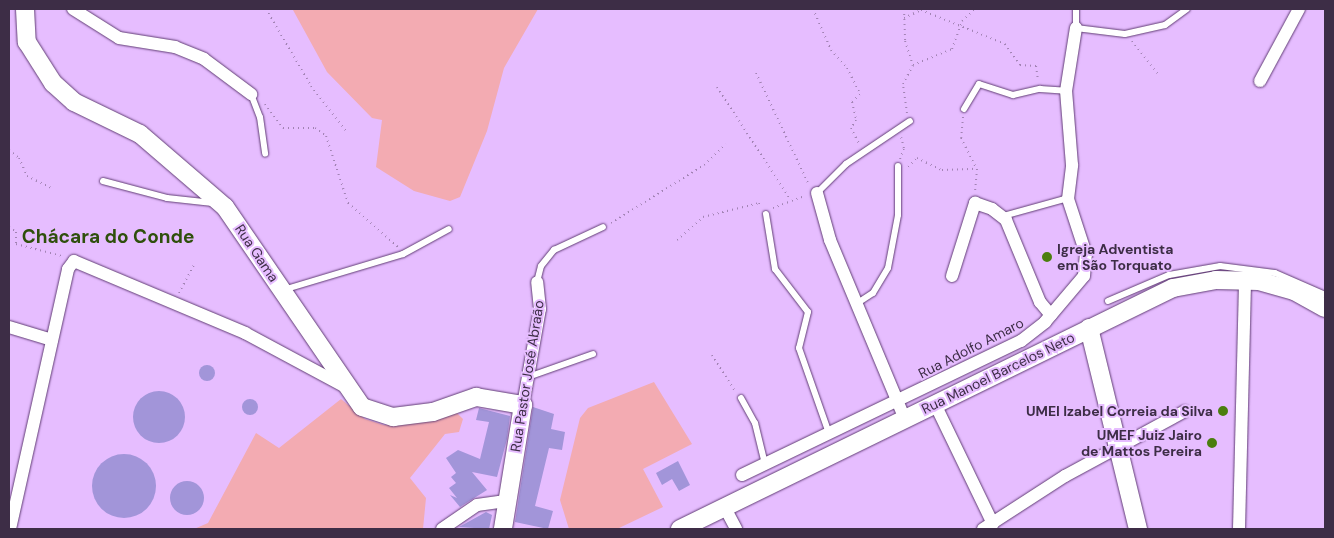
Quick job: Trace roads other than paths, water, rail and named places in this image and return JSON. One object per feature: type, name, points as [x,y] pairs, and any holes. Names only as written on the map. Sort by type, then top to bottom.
[{"type":"street","name":"Rua Gama","points":[[25,9],[29,48],[58,90],[140,134],[222,204],[344,386],[362,407],[385,417],[423,414],[476,398],[523,405]]},
{"type":"street","points":[[73,9],[119,38],[175,47],[204,59],[251,94]]},
{"type":"street","points":[[1260,80],[1299,9]]},
{"type":"street","name":"Rua Adolfo Amaro","points":[[742,475],[1021,341],[1051,315],[1087,265],[1068,198],[1072,171],[1066,91],[1076,28]]},
{"type":"street","points":[[816,194],[830,240],[905,419]]},
{"type":"street","points":[[952,276],[975,204],[1003,216],[1040,302],[1051,315]]},
{"type":"street","points":[[10,529],[52,340],[72,262],[80,261],[174,302],[344,386]]},
{"type":"street","points":[[1239,529],[1245,280]]},
{"type":"street","name":"Rua Manoel Barcelos Neto","points":[[680,529],[1173,288],[1245,280],[1281,286],[1325,308]]},
{"type":"street","name":"Rua Pastor José Abraão","points":[[502,529],[540,309],[538,282]]},
{"type":"street","points":[[1089,328],[1138,529]]},
{"type":"street","points":[[10,331],[52,340]]},
{"type":"street","points":[[936,404],[988,526],[1118,447],[1185,410]]},
{"type":"street","points":[[442,529],[477,505],[506,500]]},
{"type":"street","points":[[724,506],[736,529]]},
{"type":"lane","name":"Rua Adolfo Amaro","points":[[1076,9],[1076,28]]},
{"type":"lane","points":[[1076,28],[1125,34],[1165,25],[1187,9]]},
{"type":"lane","points":[[964,109],[979,84],[1013,95],[1040,89],[1066,91]]},
{"type":"lane","points":[[251,94],[260,117],[265,154]]},
{"type":"lane","points":[[816,194],[864,152],[910,121]]},
{"type":"lane","points":[[856,304],[873,293],[888,268],[898,215],[898,166]]},
{"type":"lane","points":[[103,180],[167,198],[222,204]]},
{"type":"lane","points":[[1003,216],[1068,198]]},
{"type":"lane","points":[[766,214],[775,269],[808,312],[799,348],[829,433]]},
{"type":"lane","name":"Rua Pastor José Abraão","points":[[538,282],[541,266],[554,250],[603,227]]},
{"type":"lane","points":[[282,291],[406,253],[449,228]]},
{"type":"lane","points":[[1108,301],[1169,275],[1220,266],[1275,273],[1325,295]]},
{"type":"lane","points":[[528,378],[592,354]]},
{"type":"lane","points":[[741,398],[755,423],[765,464]]},
{"type":"place","name":"Igreja Adventista em São Torquato","points":[[1047,257]]},
{"type":"place","name":"UMEI Izabel Correia da Silva","points":[[1223,411]]},
{"type":"place","name":"UMEF Juiz Jairo de Mattos Pereira","points":[[1212,443]]},
{"type":"district","name":"Chácara do Conde","points":[[108,237]]}]
